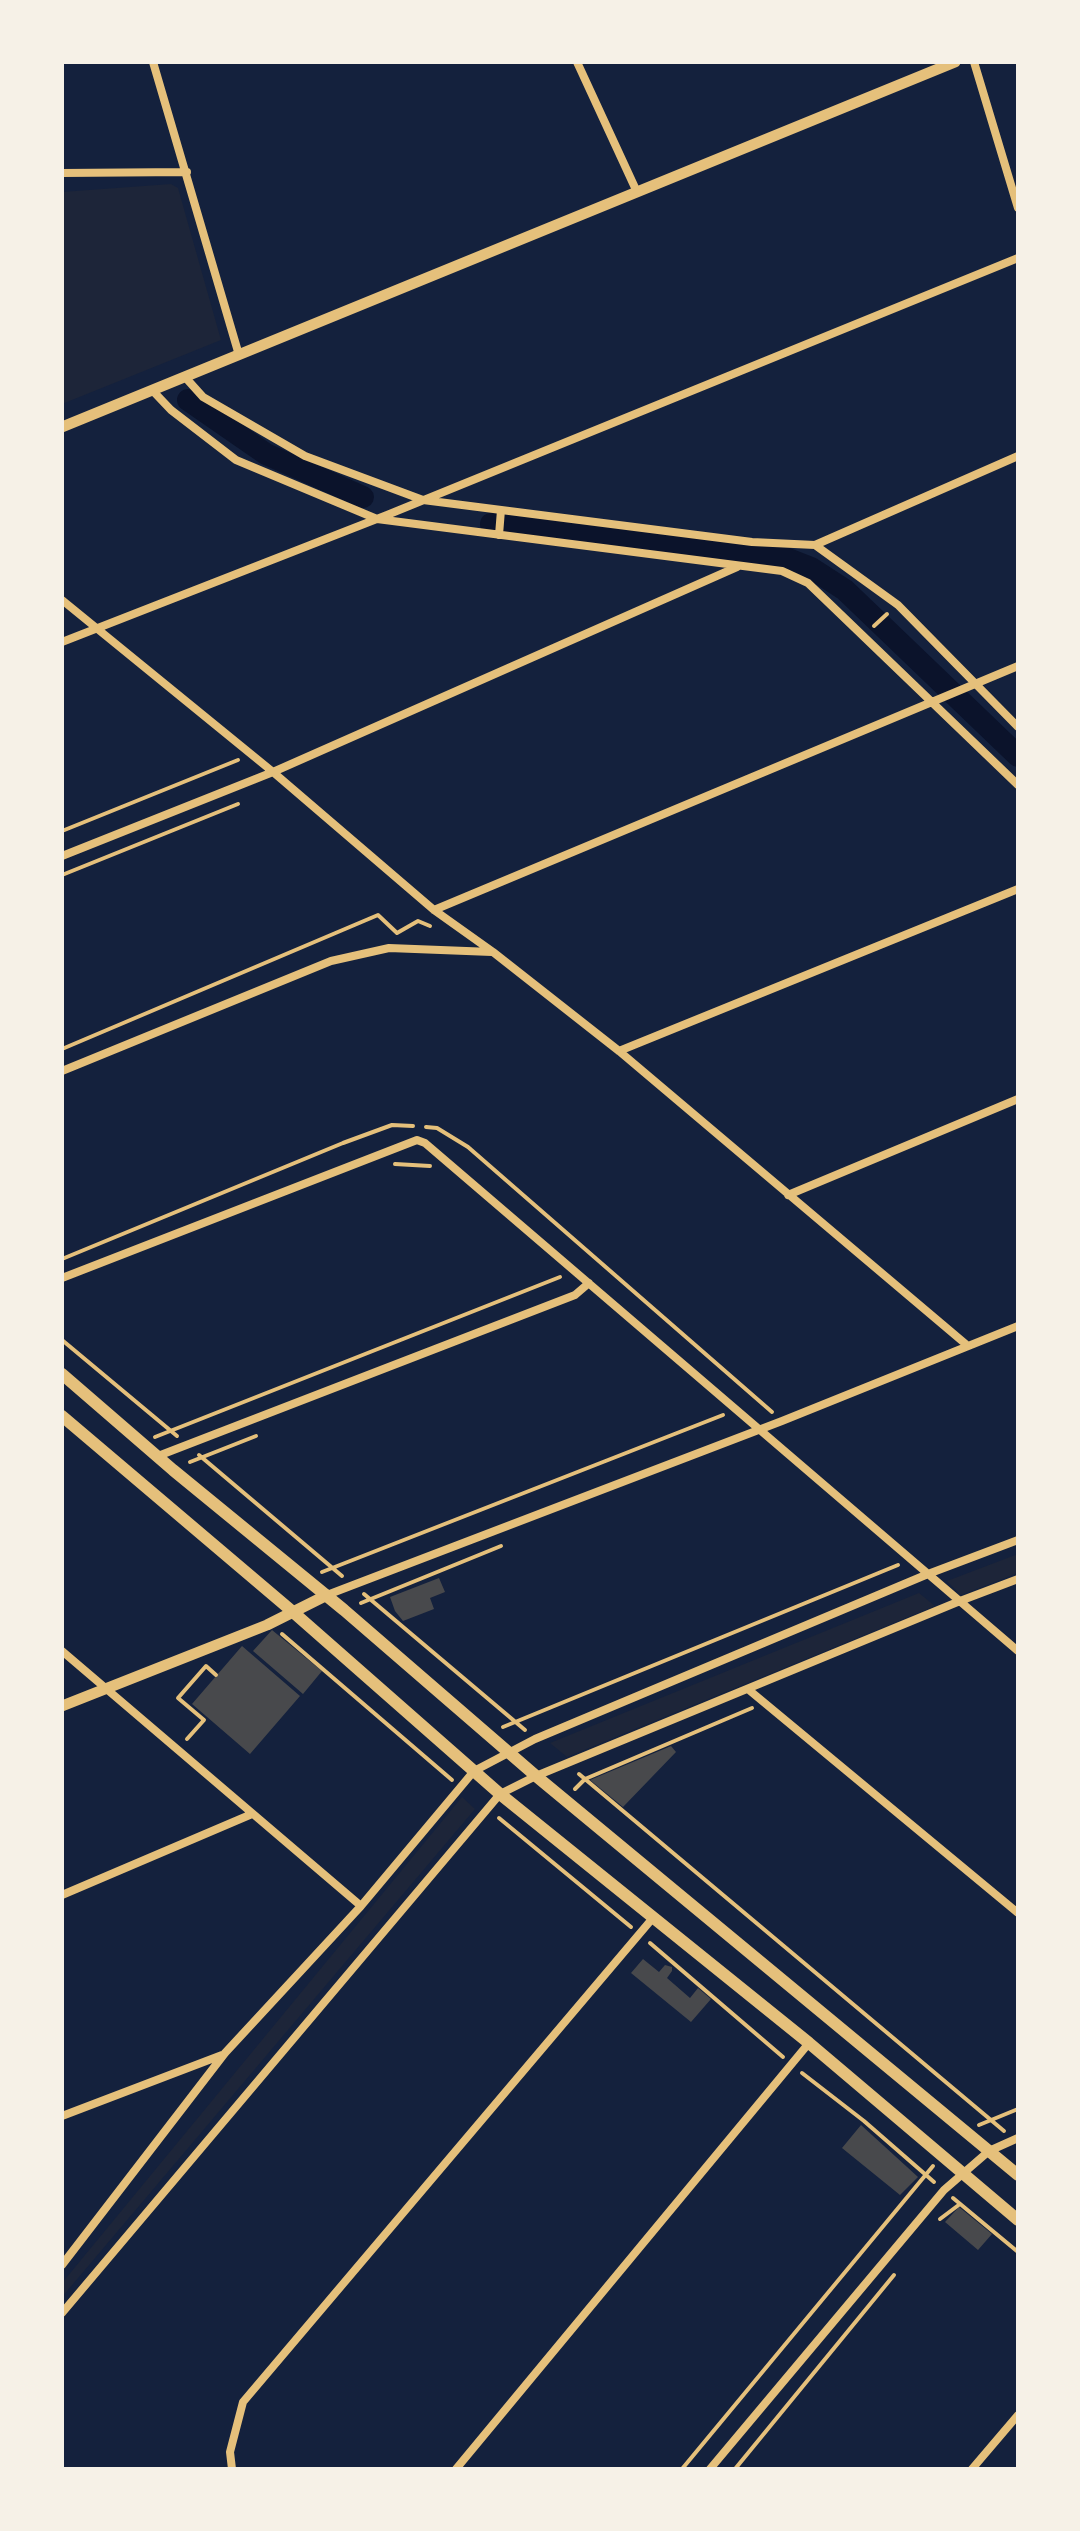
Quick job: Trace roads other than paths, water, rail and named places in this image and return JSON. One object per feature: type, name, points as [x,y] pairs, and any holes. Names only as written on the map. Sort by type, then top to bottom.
[{"type":"main road","points":[[62,1374],[327,1595],[536,1776],[1018,2175]]},
{"type":"main road","points":[[62,1416],[293,1612],[500,1794],[809,2043],[1018,2220]]},
{"type":"street","points":[[153,62],[239,355]]},
{"type":"street","points":[[577,62],[637,192]]},
{"type":"street","points":[[62,427],[955,62]]},
{"type":"street","points":[[974,62],[1018,208]]},
{"type":"street","points":[[62,173],[187,172]]},
{"type":"street","points":[[62,642],[377,519],[1018,258]]},
{"type":"street","points":[[185,377],[203,397],[305,456],[423,500],[752,542],[815,545],[1018,456]]},
{"type":"street","points":[[152,390],[171,410],[236,460],[377,519],[782,571],[808,583],[1018,785]]},
{"type":"street","points":[[499,535],[501,510]]},
{"type":"street","points":[[815,545],[898,605],[1018,727]]},
{"type":"street","points":[[62,856],[273,772],[738,567]]},
{"type":"street","points":[[62,600],[273,772],[434,910],[619,1051],[968,1346]]},
{"type":"street","points":[[434,910],[1018,666]]},
{"type":"street","points":[[619,1051],[1018,889]]},
{"type":"street","points":[[62,1071],[331,961],[389,948],[493,952]]},
{"type":"street","points":[[788,1195],[1018,1099]]},
{"type":"street","points":[[62,1278],[417,1140],[433,1147],[1018,1651]]},
{"type":"street","points":[[158,1456],[575,1295],[589,1283]]},
{"type":"street","points":[[62,1706],[293,1612],[327,1595],[760,1430],[1018,1326]]},
{"type":"street","points":[[62,2265],[225,2053],[361,1906],[474,1771],[508,1752],[928,1574],[1018,1540]]},
{"type":"street","points":[[62,2313],[500,1794],[536,1776],[1018,1579]]},
{"type":"street","points":[[62,1651],[361,1906]]},
{"type":"street","points":[[749,1690],[1018,1913]]},
{"type":"street","points":[[62,1895],[252,1814]]},
{"type":"street","points":[[232,2469],[230,2452],[243,2402],[652,1919]]},
{"type":"street","points":[[456,2469],[809,2043]]},
{"type":"street","points":[[62,2116],[225,2053]]},
{"type":"street","points":[[710,2469],[944,2190],[989,2151],[1018,2138]]},
{"type":"street","points":[[972,2469],[1018,2415]]},
{"type":"waterway","points":[[188,400],[266,454],[363,497]]},
{"type":"waterway","points":[[491,524],[788,559],[811,568],[845,590],[1018,756]]}]
